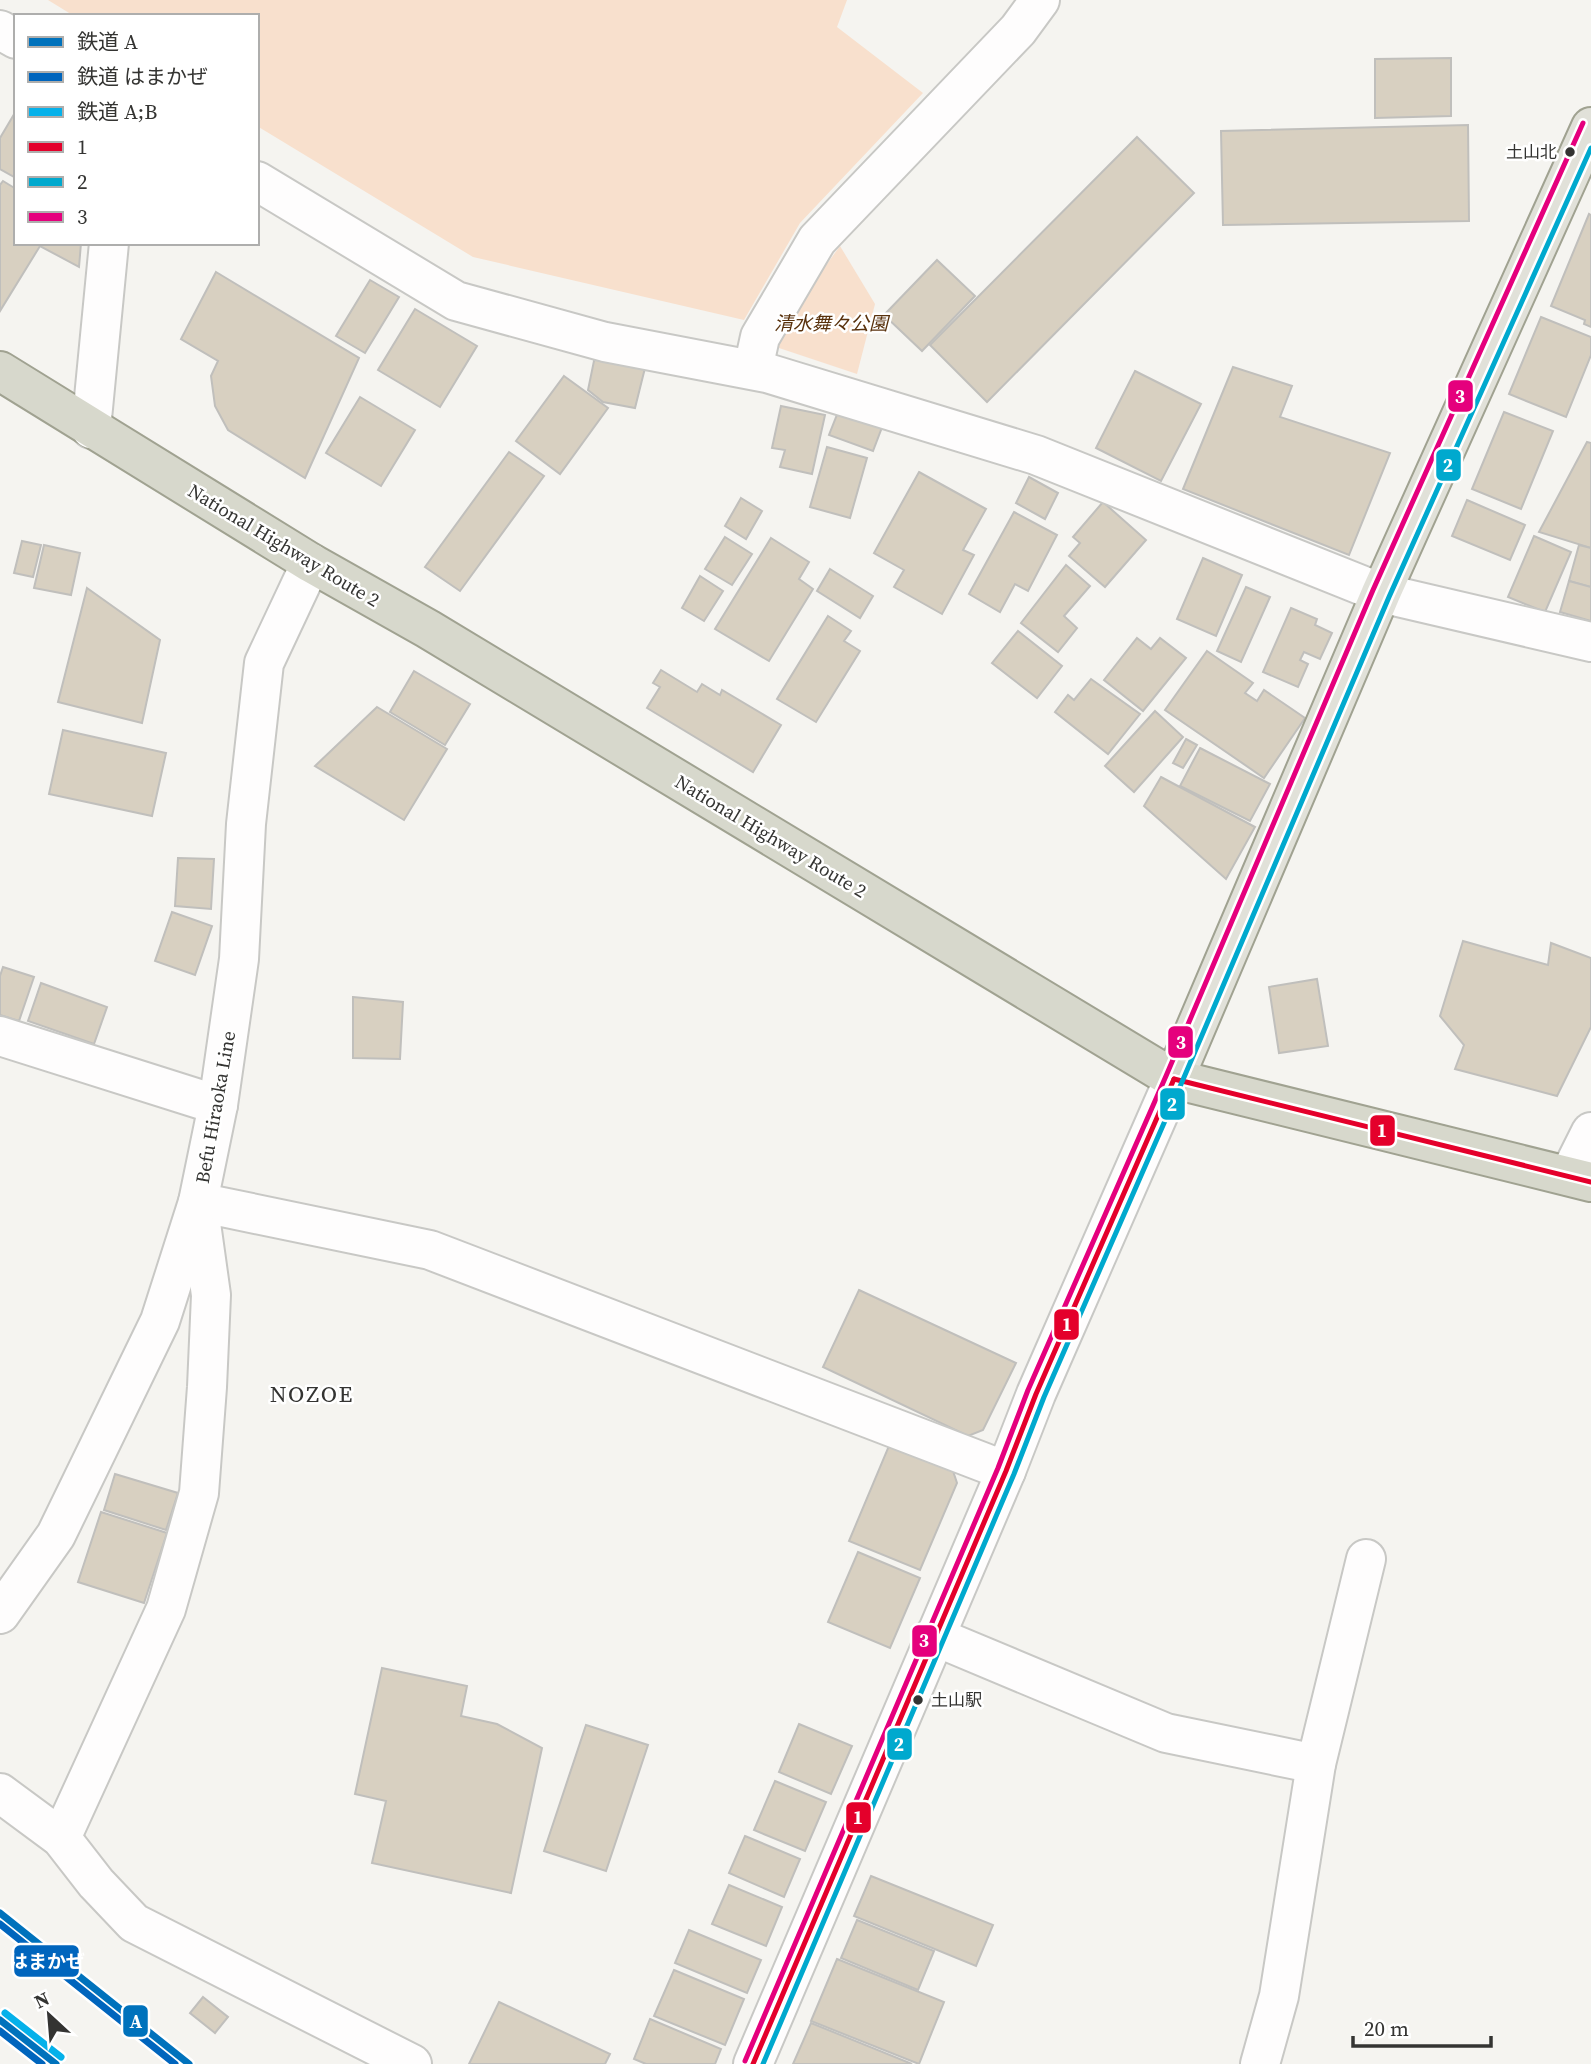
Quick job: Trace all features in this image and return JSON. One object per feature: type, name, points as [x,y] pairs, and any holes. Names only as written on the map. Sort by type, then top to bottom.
[{"type":"highway","name":"National Highway Route 2","points":[[0,371],[311,563],[452,643],[1174,1079],[1580,1179]]},
{"type":"main road","points":[[1174,1079],[1381,593],[1591,127]]},
{"type":"street","points":[[753,369],[760,337],[817,240],[1018,30],[1040,0]]},
{"type":"street","points":[[259,181],[456,300],[605,342],[753,369],[1036,455],[1381,593],[1591,642]]},
{"type":"street","points":[[91,429],[109,245]]},
{"type":"street","name":"Befu Hiraoka Line","points":[[0,1614],[56,1535],[160,1321],[198,1202],[218,1105],[239,959],[246,824],[264,663],[311,563]]},
{"type":"street","points":[[0,1036],[218,1105]]},
{"type":"street","points":[[753,2064],[1006,1471],[1036,1394],[1174,1079]]},
{"type":"street","points":[[1580,1179],[1591,1132]]},
{"type":"street","points":[[61,1838],[166,1609],[199,1493],[211,1295],[198,1202],[430,1250],[1006,1471]]},
{"type":"street","points":[[1260,2064],[1279,1997],[1317,1764],[1366,1559]]},
{"type":"street","points":[[934,1636],[1166,1733],[1317,1764]]},
{"type":"street","points":[[0,1793],[61,1838],[96,1882],[134,1923],[412,2064]]},
{"type":"green space","points":[[48,0],[847,0],[837,27],[923,93],[800,223],[744,320],[473,257],[259,127],[259,14],[71,14]]},
{"type":"green space","name":"清水舞々公園","points":[[840,246],[875,304],[857,374],[773,346],[792,312]]},
{"type":"building","points":[[1451,58],[1451,116],[1375,118],[1375,59]]},
{"type":"building","points":[[14,114],[14,177],[0,169],[0,138]]},
{"type":"building","points":[[1468,125],[1469,221],[1223,225],[1221,131]]},
{"type":"building","points":[[1137,137],[1194,193],[987,402],[930,345]]},
{"type":"building","points":[[3,181],[14,188],[14,245],[81,245],[79,267],[40,246],[0,311],[0,185]]},
{"type":"building","points":[[1589,214],[1591,327],[1584,324],[1585,320],[1551,306]]},
{"type":"building","points":[[937,260],[975,296],[922,351],[884,315]]},
{"type":"building","points":[[216,272],[359,358],[305,478],[228,430],[215,406],[211,376],[218,361],[181,339]]},
{"type":"building","points":[[370,280],[399,297],[365,353],[336,336]]},
{"type":"building","points":[[415,309],[477,346],[440,407],[378,370]]},
{"type":"building","points":[[1541,317],[1591,337],[1591,355],[1566,417],[1509,394]]},
{"type":"building","points":[[595,356],[645,368],[635,408],[603,402],[588,390]]},
{"type":"building","points":[[1233,367],[1292,386],[1280,417],[1390,453],[1349,555],[1183,489]]},
{"type":"building","points":[[1135,371],[1201,404],[1161,481],[1096,448]]},
{"type":"building","points":[[564,376],[608,408],[560,474],[516,441]]},
{"type":"building","points":[[360,397],[415,430],[381,486],[326,453]]},
{"type":"building","points":[[781,406],[825,415],[812,474],[780,467],[785,450],[772,448]]},
{"type":"building","points":[[840,407],[884,422],[873,451],[829,435]]},
{"type":"building","points":[[1504,412],[1553,431],[1521,509],[1472,489]]},
{"type":"building","points":[[1587,442],[1591,443],[1591,548],[1539,532]]},
{"type":"building","points":[[827,447],[867,458],[850,518],[810,507]]},
{"type":"building","points":[[509,452],[544,476],[460,591],[425,567]]},
{"type":"building","points":[[919,472],[986,509],[963,550],[974,555],[942,614],[894,587],[904,570],[874,553]]},
{"type":"building","points":[[1029,477],[1058,493],[1045,519],[1016,503]]},
{"type":"building","points":[[741,498],[762,511],[746,539],[725,526]]},
{"type":"building","points":[[1467,500],[1525,525],[1510,560],[1452,536]]},
{"type":"building","points":[[1103,502],[1146,540],[1105,587],[1069,556],[1080,543],[1073,537]]},
{"type":"building","points":[[1014,512],[1057,535],[1028,591],[1015,584],[1000,612],[969,594]]},
{"type":"building","points":[[1534,536],[1571,552],[1545,612],[1508,597]]},
{"type":"building","points":[[725,537],[752,554],[732,585],[705,569]]},
{"type":"building","points":[[771,538],[809,562],[799,579],[813,589],[769,661],[715,629]]},
{"type":"building","points":[[22,541],[41,545],[33,577],[14,573]]},
{"type":"building","points":[[44,545],[80,553],[71,595],[34,588]]},
{"type":"building","points":[[1579,545],[1591,548],[1591,587],[1569,581]]},
{"type":"building","points":[[1203,558],[1242,575],[1216,636],[1177,619]]},
{"type":"building","points":[[1066,565],[1090,586],[1064,616],[1077,628],[1058,652],[1021,623]]},
{"type":"building","points":[[830,569],[873,596],[860,618],[817,591]]},
{"type":"building","points":[[700,576],[723,591],[704,621],[682,608]]},
{"type":"building","points":[[1569,581],[1591,587],[1591,621],[1560,612]]},
{"type":"building","points":[[1246,587],[1270,597],[1241,662],[1217,651]]},
{"type":"building","points":[[87,588],[160,640],[142,723],[58,702]]},
{"type":"building","points":[[1291,608],[1317,619],[1315,625],[1332,633],[1320,659],[1304,652],[1300,660],[1308,664],[1298,687],[1263,672]]},
{"type":"building","points":[[828,616],[851,631],[844,641],[860,651],[816,722],[777,699]]},
{"type":"building","points":[[1018,631],[1062,666],[1037,698],[992,663]]},
{"type":"building","points":[[1137,638],[1151,649],[1160,638],[1186,658],[1143,711],[1104,680]]},
{"type":"building","points":[[1207,651],[1253,683],[1245,693],[1257,701],[1264,690],[1305,718],[1264,778],[1165,710]]},
{"type":"building","points":[[661,670],[697,692],[702,684],[720,695],[722,690],[781,725],[753,772],[647,708],[660,687],[653,683]]},
{"type":"building","points":[[414,671],[470,704],[445,745],[390,712]]},
{"type":"building","points":[[1091,679],[1140,714],[1108,754],[1055,712],[1068,695],[1074,700]]},
{"type":"building","points":[[377,707],[447,749],[404,820],[315,766]]},
{"type":"building","points":[[1155,711],[1183,737],[1134,792],[1105,766]]},
{"type":"building","points":[[63,730],[166,753],[152,816],[49,794]]},
{"type":"building","points":[[1186,739],[1197,745],[1183,768],[1173,763]]},
{"type":"building","points":[[1200,748],[1270,784],[1250,821],[1180,786]]},
{"type":"building","points":[[1161,777],[1255,827],[1226,879],[1144,806]]},
{"type":"building","points":[[178,858],[214,859],[211,909],[175,906]]},
{"type":"building","points":[[172,912],[212,926],[195,975],[155,961]]},
{"type":"building","points":[[1463,941],[1548,965],[1551,943],[1591,958],[1591,1027],[1557,1096],[1455,1069],[1464,1045],[1440,1016]]},
{"type":"building","points":[[3,967],[34,977],[19,1021],[0,1015],[0,976]]},
{"type":"building","points":[[1317,979],[1328,1046],[1279,1053],[1269,987]]},
{"type":"building","points":[[41,983],[107,1007],[94,1044],[28,1021]]},
{"type":"building","points":[[353,997],[403,1002],[400,1059],[353,1058]]},
{"type":"building","points":[[859,1290],[1016,1363],[983,1430],[968,1436],[823,1367]]},
{"type":"building","points":[[891,1441],[952,1468],[957,1483],[920,1570],[849,1541]]},
{"type":"building","points":[[115,1474],[178,1493],[166,1530],[104,1510]]},
{"type":"building","points":[[101,1512],[167,1533],[144,1603],[78,1582]]},
{"type":"building","points":[[858,1552],[920,1578],[890,1648],[828,1622]]},
{"type":"building","points":[[382,1668],[467,1686],[461,1716],[497,1724],[542,1748],[511,1893],[372,1863],[386,1801],[355,1794]]},
{"type":"building","points":[[799,1724],[852,1746],[831,1794],[779,1772]]},
{"type":"building","points":[[586,1725],[648,1745],[606,1871],[544,1851]]},
{"type":"building","points":[[775,1781],[826,1802],[805,1851],[754,1830]]},
{"type":"building","points":[[745,1836],[800,1859],[784,1897],[729,1873]]},
{"type":"building","points":[[871,1876],[993,1925],[976,1966],[854,1916]]},
{"type":"building","points":[[729,1885],[782,1907],[766,1946],[712,1924]]},
{"type":"building","points":[[857,1920],[934,1951],[918,1990],[841,1958]]},
{"type":"building","points":[[689,1930],[761,1960],[747,1993],[675,1963]]},
{"type":"building","points":[[837,1959],[944,2002],[919,2064],[811,2021]]},
{"type":"building","points":[[674,1970],[744,1999],[725,2045],[654,2016]]},
{"type":"building","points":[[203,1997],[228,2017],[215,2033],[190,2013]]},
{"type":"building","points":[[499,2002],[610,2054],[605,2064],[469,2064]]},
{"type":"building","points":[[650,2019],[721,2049],[715,2064],[646,2064],[634,2059]]},
{"type":"building","points":[[811,2023],[912,2064],[793,2064]]},
{"type":"rail line","name":"A","points":[[0,1913],[189,2064]]},
{"type":"rail line","name":"はまかぜ","points":[[0,1924],[175,2064]]},
{"type":"rail line","name":"A;B","points":[[5,2013],[61,2057]]},
{"type":"rail line","name":"A","points":[[0,2020],[56,2064]]},
{"type":"rail line","name":"はまかぜ","points":[[0,2031],[42,2064]]},
{"type":"transit line","name":"3","points":[[745,2061],[998,1468],[1028,1390],[1166,1076],[1373,590],[1583,123]]},
{"type":"transit line","name":"2","points":[[763,2064],[1014,1474],[1044,1397],[1389,597],[1591,148]]},
{"type":"transit line","name":"1","points":[[1174,1079],[1591,1182]]},
{"type":"transit line","name":"1","points":[[753,2064],[1006,1471],[1036,1394],[1174,1079]]},
{"type":"place","name":"土山北","points":[[1570,152]]},
{"type":"place","name":"土山駅","points":[[918,1700]]},
{"type":"district","name":"NOZOE","points":[[312,1394]]}]
